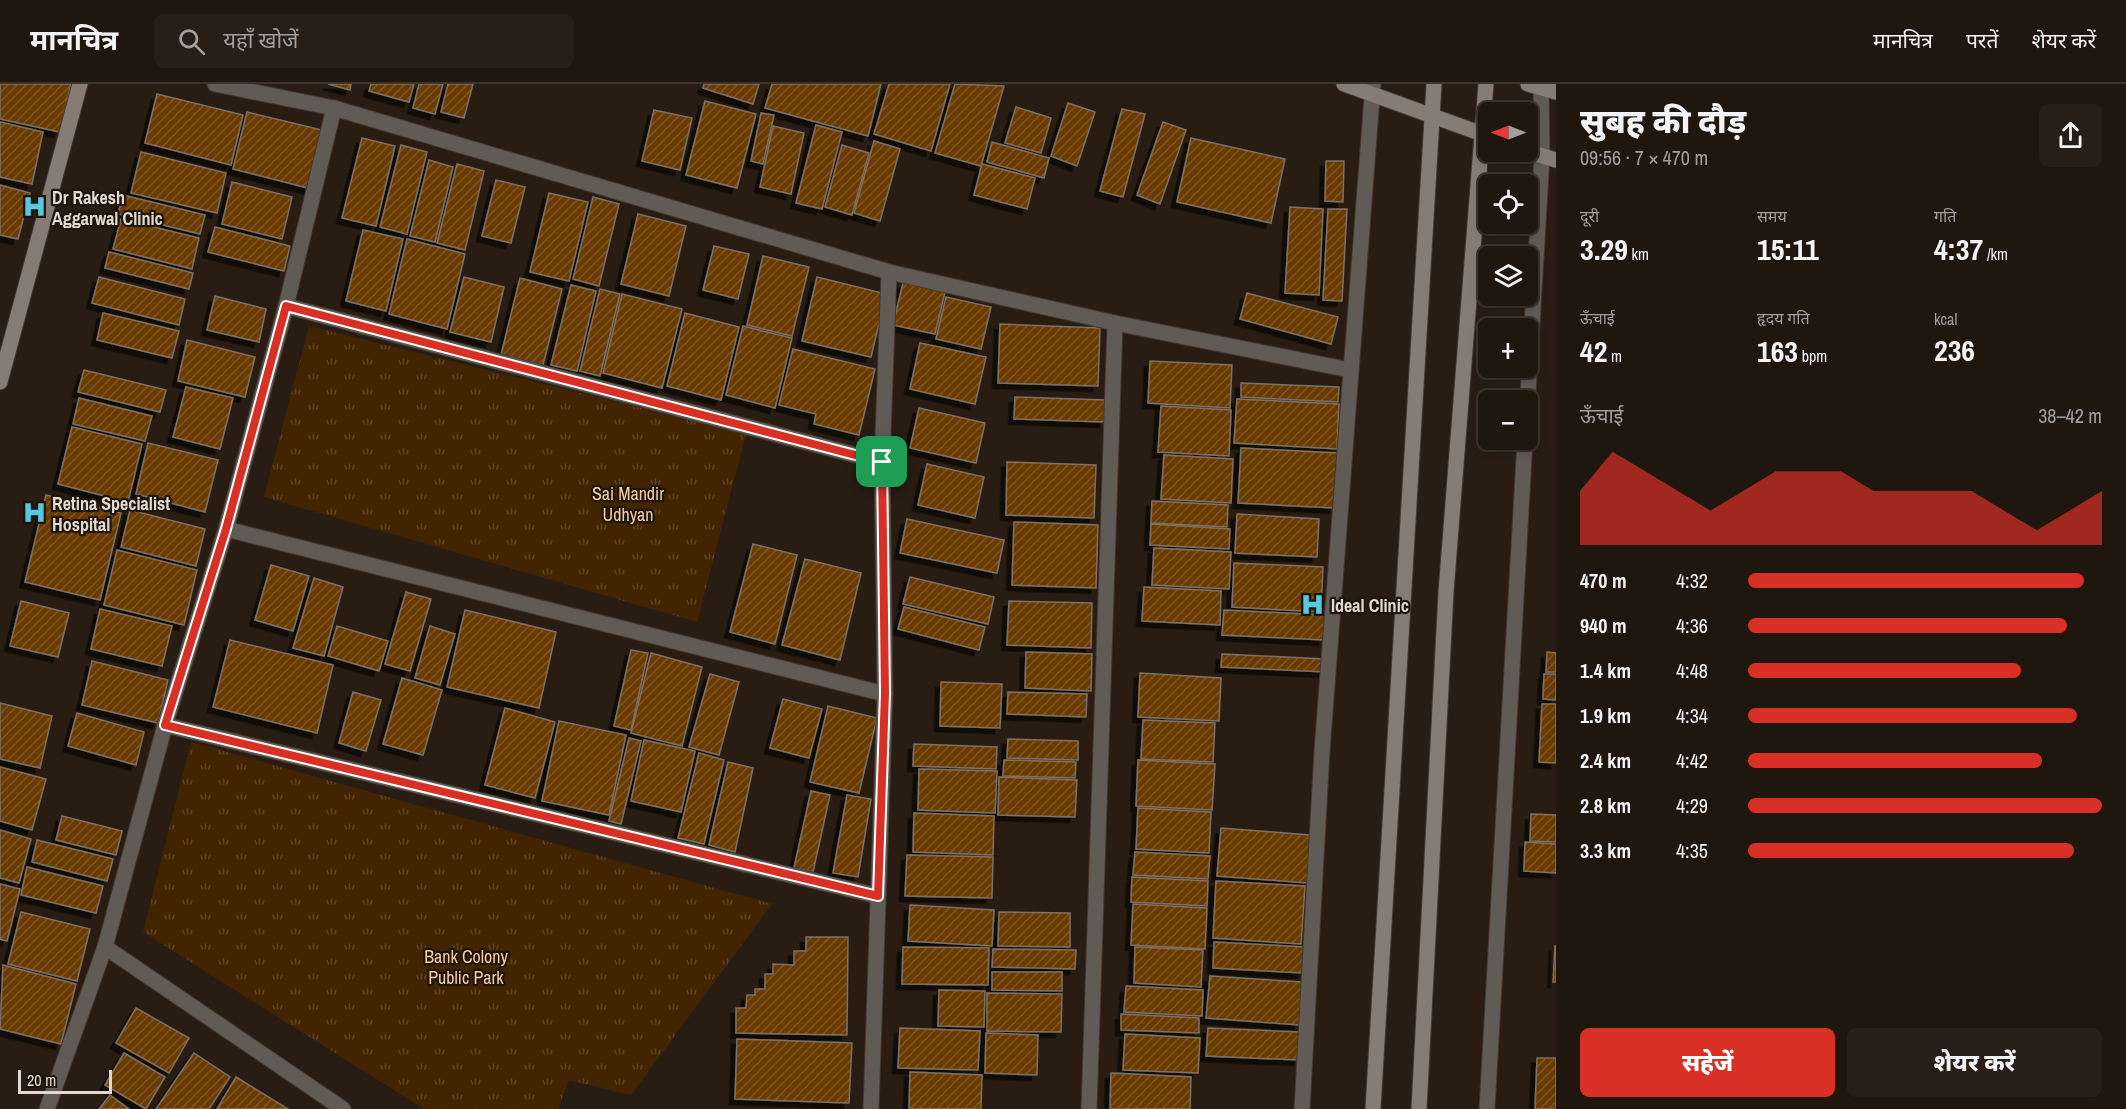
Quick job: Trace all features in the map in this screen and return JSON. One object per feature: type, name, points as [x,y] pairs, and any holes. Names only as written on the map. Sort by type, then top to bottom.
[{"type":"street","points":[[0,382],[80,84]]},
{"type":"street","points":[[215,84],[334,108],[889,272],[1116,323],[1350,370]]},
{"type":"street","points":[[1344,84],[1373,88],[1433,116],[1478,132]]},
{"type":"street","points":[[1373,1109],[1434,84]]},
{"type":"street","points":[[1486,84],[1486,102]]},
{"type":"street","points":[[1528,390],[1542,156],[1542,87]]},
{"type":"street","points":[[1302,1109],[1322,751],[1373,88]]},
{"type":"street","points":[[47,1109],[105,947],[165,725],[226,529],[286,306],[334,108]]},
{"type":"street","points":[[1419,1109],[1446,592],[1483,162]]},
{"type":"street","points":[[871,1109],[885,693],[882,462],[889,272]]},
{"type":"street","points":[[286,306],[882,462]]},
{"type":"street","points":[[1089,1109],[1116,323]]},
{"type":"street","points":[[1487,1109],[1524,450]]},
{"type":"street","points":[[226,529],[885,693]]},
{"type":"street","points":[[165,725],[878,896]]},
{"type":"street","points":[[105,947],[343,1109]]},
{"type":"green space","name":"Sai Mandir Udhyan","points":[[309,326],[746,434],[697,622],[264,497]]},
{"type":"green space","name":"Bank Colony Public Park","points":[[191,742],[772,904],[631,1095],[569,1080],[558,1109],[424,1109],[143,932]]},
{"type":"building","points":[[0,84],[71,84],[60,132],[0,119]]},
{"type":"building","points":[[328,84],[351,84],[350,90]]},
{"type":"building","points":[[371,84],[414,84],[409,102],[369,91]]},
{"type":"building","points":[[419,84],[443,84],[435,114],[413,108]]},
{"type":"building","points":[[448,84],[473,84],[464,118],[441,112]]},
{"type":"building","points":[[704,84],[759,84],[753,104],[703,88]]},
{"type":"building","points":[[772,84],[881,84],[868,136],[765,108]]},
{"type":"building","points":[[889,84],[950,84],[931,151],[874,134]]},
{"type":"building","points":[[955,84],[1004,86],[981,166],[935,153]]},
{"type":"building","points":[[157,94],[243,115],[231,165],[145,143]]},
{"type":"building","points":[[705,101],[756,114],[737,188],[686,175]]},
{"type":"building","points":[[1068,103],[1095,112],[1077,166],[1051,156]]},
{"type":"building","points":[[1016,107],[1051,118],[1041,153],[1005,143]]},
{"type":"building","points":[[1122,109],[1145,114],[1123,197],[1100,191]]},
{"type":"building","points":[[654,110],[692,118],[680,170],[642,161]]},
{"type":"building","points":[[247,112],[326,131],[312,189],[233,169]]},
{"type":"building","points":[[761,113],[774,115],[763,164],[751,161]]},
{"type":"building","points":[[0,122],[43,132],[32,184],[0,177]]},
{"type":"building","points":[[1163,122],[1186,130],[1160,204],[1137,195]]},
{"type":"building","points":[[816,125],[842,132],[822,209],[796,203]]},
{"type":"building","points":[[773,126],[804,133],[791,194],[760,187]]},
{"type":"building","points":[[362,138],[395,146],[376,226],[342,218]]},
{"type":"building","points":[[1191,138],[1285,159],[1271,223],[1177,202]]},
{"type":"building","points":[[874,141],[900,149],[880,221],[854,213]]},
{"type":"building","points":[[992,142],[1049,158],[1044,178],[987,162]]},
{"type":"building","points":[[401,145],[427,152],[407,234],[380,227]]},
{"type":"building","points":[[842,145],[869,153],[852,215],[825,207]]},
{"type":"building","points":[[141,152],[226,173],[217,213],[131,193]]},
{"type":"building","points":[[429,160],[453,167],[435,242],[410,236]]},
{"type":"building","points":[[1326,161],[1344,161],[1343,202],[1325,201]]},
{"type":"building","points":[[457,164],[484,171],[465,250],[437,243]]},
{"type":"building","points":[[982,164],[1035,178],[1027,209],[974,195]]},
{"type":"building","points":[[496,180],[525,187],[511,243],[482,236]]},
{"type":"building","points":[[232,182],[292,197],[282,239],[222,224]]},
{"type":"building","points":[[0,185],[30,193],[18,239],[0,235]]},
{"type":"building","points":[[549,193],[588,202],[569,281],[530,272]]},
{"type":"building","points":[[123,195],[205,215],[200,234],[118,214]]},
{"type":"building","points":[[593,197],[619,204],[599,286],[573,279]]},
{"type":"building","points":[[1290,207],[1323,209],[1319,295],[1285,293]]},
{"type":"building","points":[[1328,209],[1347,209],[1342,301],[1323,300]]},
{"type":"building","points":[[638,214],[686,226],[669,296],[621,284]]},
{"type":"building","points":[[121,219],[199,238],[192,269],[113,249]]},
{"type":"building","points":[[215,227],[290,246],[284,271],[208,252]]},
{"type":"building","points":[[363,230],[403,239],[386,311],[346,301]]},
{"type":"building","points":[[407,239],[465,254],[447,329],[389,314]]},
{"type":"building","points":[[714,246],[749,254],[738,299],[703,290]]},
{"type":"building","points":[[109,252],[193,273],[189,289],[105,268]]},
{"type":"building","points":[[763,256],[809,267],[792,336],[747,325]]},
{"type":"building","points":[[99,277],[185,299],[179,325],[92,303]]},
{"type":"building","points":[[464,277],[504,287],[491,342],[450,332]]},
{"type":"building","points":[[817,277],[886,294],[871,357],[802,341]]},
{"type":"building","points":[[520,278],[562,289],[543,365],[501,355]]},
{"type":"building","points":[[903,283],[945,292],[935,334],[893,325]]},
{"type":"building","points":[[571,285],[596,291],[577,371],[551,365]]},
{"type":"building","points":[[600,289],[620,294],[600,376],[580,371]]},
{"type":"building","points":[[1247,293],[1338,317],[1331,344],[1240,319]]},
{"type":"building","points":[[622,294],[682,309],[662,388],[603,373]]},
{"type":"building","points":[[215,296],[266,309],[259,342],[207,330]]},
{"type":"building","points":[[946,297],[991,307],[981,349],[936,339]]},
{"type":"building","points":[[103,313],[179,331],[172,358],[97,340]]},
{"type":"building","points":[[685,313],[739,327],[721,400],[667,386]]},
{"type":"building","points":[[1000,324],[1100,328],[1098,386],[998,383]]},
{"type":"building","points":[[743,326],[792,338],[775,408],[726,395]]},
{"type":"building","points":[[187,340],[255,357],[245,397],[178,381]]},
{"type":"building","points":[[920,343],[986,357],[975,404],[910,389]]},
{"type":"building","points":[[793,349],[875,369],[859,435],[814,424],[816,414],[779,405]]},
{"type":"building","points":[[1150,361],[1232,365],[1230,408],[1148,403]]},
{"type":"building","points":[[84,370],[166,390],[160,412],[78,392]]},
{"type":"building","points":[[1241,383],[1339,387],[1338,402],[1241,397]]},
{"type":"building","points":[[186,387],[233,398],[220,449],[173,437]]},
{"type":"building","points":[[1015,397],[1106,400],[1105,422],[1014,419]]},
{"type":"building","points":[[79,398],[152,416],[145,441],[73,424]]},
{"type":"building","points":[[1237,399],[1339,404],[1337,449],[1234,443]]},
{"type":"building","points":[[1161,406],[1231,410],[1229,456],[1158,452]]},
{"type":"building","points":[[919,408],[985,423],[976,463],[910,448]]},
{"type":"building","points":[[72,427],[142,444],[128,502],[58,484]]},
{"type":"building","points":[[148,443],[218,460],[205,512],[136,494]]},
{"type":"building","points":[[1241,448],[1337,453],[1335,508],[1238,503]]},
{"type":"building","points":[[1164,455],[1233,459],[1231,503],[1161,499]]},
{"type":"building","points":[[1007,462],[1096,465],[1094,518],[1006,515]]},
{"type":"building","points":[[927,464],[984,477],[975,518],[918,505]]},
{"type":"building","points":[[46,495],[121,513],[100,600],[25,582]]},
{"type":"building","points":[[1152,501],[1228,505],[1227,527],[1151,523]]},
{"type":"building","points":[[130,510],[205,529],[196,566],[121,547]]},
{"type":"building","points":[[1237,514],[1319,519],[1317,557],[1235,553]]},
{"type":"building","points":[[907,519],[1004,540],[997,573],[900,553]]},
{"type":"building","points":[[1014,522],[1098,525],[1096,588],[1012,585]]},
{"type":"building","points":[[1151,524],[1230,529],[1229,549],[1150,545]]},
{"type":"building","points":[[753,544],[797,555],[775,644],[730,632]]},
{"type":"building","points":[[1154,548],[1231,552],[1229,589],[1152,585]]},
{"type":"building","points":[[117,550],[197,570],[184,625],[104,605]]},
{"type":"building","points":[[805,559],[861,573],[840,660],[782,645]]},
{"type":"building","points":[[1234,563],[1323,567],[1321,612],[1232,607]]},
{"type":"building","points":[[271,565],[309,576],[293,631],[255,620]]},
{"type":"building","points":[[910,577],[994,597],[988,624],[903,604]]},
{"type":"building","points":[[314,578],[343,587],[324,656],[293,648]]},
{"type":"building","points":[[1144,587],[1221,591],[1220,625],[1142,621]]},
{"type":"building","points":[[406,592],[431,599],[410,671],[385,664]]},
{"type":"building","points":[[21,601],[69,613],[58,657],[10,646]]},
{"type":"building","points":[[1009,601],[1092,603],[1091,648],[1007,645]]},
{"type":"building","points":[[904,607],[985,627],[979,650],[898,629]]},
{"type":"building","points":[[100,609],[172,626],[162,666],[91,649]]},
{"type":"building","points":[[465,610],[556,632],[539,708],[447,687]]},
{"type":"building","points":[[1224,610],[1325,615],[1324,640],[1222,635]]},
{"type":"building","points":[[337,626],[388,641],[379,671],[328,656]]},
{"type":"building","points":[[430,626],[455,634],[440,685],[415,678]]},
{"type":"building","points":[[230,640],[333,665],[317,733],[213,707]]},
{"type":"building","points":[[631,650],[648,653],[631,730],[614,726]]},
{"type":"building","points":[[1026,652],[1092,654],[1091,691],[1025,688]]},
{"type":"building","points":[[1547,652],[1556,653],[1556,672],[1546,672]]},
{"type":"building","points":[[651,653],[702,667],[682,746],[631,733]]},
{"type":"building","points":[[1222,654],[1325,659],[1325,672],[1221,667]]},
{"type":"building","points":[[92,661],[168,680],[158,723],[82,705]]},
{"type":"building","points":[[1140,673],[1221,678],[1219,721],[1138,717]]},
{"type":"building","points":[[710,674],[739,682],[719,755],[689,747]]},
{"type":"building","points":[[1544,674],[1556,674],[1556,700],[1543,699]]},
{"type":"building","points":[[402,678],[442,690],[423,755],[383,744]]},
{"type":"building","points":[[941,682],[1002,684],[1000,728],[940,726]]},
{"type":"building","points":[[353,692],[381,700],[366,751],[339,743]]},
{"type":"building","points":[[1008,692],[1087,694],[1086,717],[1007,714]]},
{"type":"building","points":[[783,699],[822,709],[809,758],[770,748]]},
{"type":"building","points":[[0,703],[52,716],[40,768],[0,759]]},
{"type":"building","points":[[1542,704],[1556,704],[1556,763],[1539,762]]},
{"type":"building","points":[[828,706],[877,718],[859,793],[810,782]]},
{"type":"building","points":[[505,708],[555,722],[535,798],[485,785]]},
{"type":"building","points":[[77,713],[144,732],[136,765],[68,746]]},
{"type":"building","points":[[1143,720],[1215,723],[1213,762],[1141,759]]},
{"type":"building","points":[[559,721],[626,735],[609,815],[542,801]]},
{"type":"building","points":[[629,738],[641,741],[621,824],[609,821]]},
{"type":"building","points":[[1008,739],[1078,741],[1078,760],[1007,758]]},
{"type":"building","points":[[644,740],[695,751],[681,812],[631,801]]},
{"type":"building","points":[[914,744],[997,747],[996,769],[913,766]]},
{"type":"building","points":[[699,753],[724,760],[704,844],[678,838]]},
{"type":"building","points":[[1004,760],[1076,762],[1075,778],[1003,776]]},
{"type":"building","points":[[1138,760],[1215,764],[1212,810],[1136,806]]},
{"type":"building","points":[[728,762],[753,768],[735,852],[709,845]]},
{"type":"building","points":[[0,767],[46,779],[32,830],[0,821]]},
{"type":"building","points":[[919,769],[997,771],[995,813],[918,810]]},
{"type":"building","points":[[999,777],[1077,780],[1075,817],[998,815]]},
{"type":"building","points":[[811,791],[830,795],[813,872],[794,868]]},
{"type":"building","points":[[847,795],[871,799],[858,877],[833,873]]},
{"type":"building","points":[[1138,808],[1211,812],[1209,853],[1136,849]]},
{"type":"building","points":[[914,813],[994,816],[993,855],[913,852]]},
{"type":"building","points":[[1531,814],[1556,815],[1556,842],[1530,841]]},
{"type":"building","points":[[62,816],[122,831],[116,855],[56,840]]},
{"type":"building","points":[[1221,828],[1310,835],[1307,883],[1217,876]]},
{"type":"building","points":[[0,830],[31,839],[19,883],[0,878]]},
{"type":"building","points":[[37,840],[113,859],[107,881],[32,862]]},
{"type":"building","points":[[1525,842],[1556,844],[1556,873],[1524,871]]},
{"type":"building","points":[[1135,852],[1210,856],[1208,879],[1133,875]]},
{"type":"building","points":[[907,855],[993,857],[992,898],[905,896]]},
{"type":"building","points":[[27,867],[103,886],[96,913],[21,895]]},
{"type":"building","points":[[1132,877],[1208,881],[1207,906],[1131,902]]},
{"type":"building","points":[[1216,881],[1305,886],[1301,944],[1213,938]]},
{"type":"building","points":[[0,884],[20,889],[7,941],[0,939]]},
{"type":"building","points":[[1133,904],[1207,908],[1205,949],[1131,945]]},
{"type":"building","points":[[910,905],[994,910],[992,946],[908,941]]},
{"type":"building","points":[[21,912],[90,929],[77,981],[8,964]]},
{"type":"building","points":[[999,912],[1070,913],[1070,947],[998,946]]},
{"type":"building","points":[[806,937],[848,937],[847,1035],[736,1033],[736,1008],[746,1008],[747,995],[755,995],[755,989],[765,989],[765,974],[773,974],[773,964],[794,965],[794,951],[806,951]]},
{"type":"building","points":[[1214,942],[1304,947],[1303,973],[1213,968]]},
{"type":"building","points":[[1555,946],[1556,982],[1553,982]]},
{"type":"building","points":[[903,947],[989,948],[988,985],[902,984]]},
{"type":"building","points":[[1135,947],[1203,950],[1201,987],[1134,983]]},
{"type":"building","points":[[993,949],[1076,950],[1075,969],[992,967]]},
{"type":"building","points":[[3,965],[76,984],[61,1044],[0,1029]]},
{"type":"building","points":[[992,972],[1062,972],[1062,991],[992,990]]},
{"type":"building","points":[[1210,976],[1302,982],[1299,1025],[1206,1018]]},
{"type":"building","points":[[1126,986],[1203,990],[1202,1016],[1124,1012]]},
{"type":"building","points":[[939,990],[985,991],[984,1027],[938,1026]]},
{"type":"building","points":[[987,993],[1062,994],[1061,1032],[987,1031]]},
{"type":"building","points":[[136,1008],[189,1038],[169,1073],[116,1043]]},
{"type":"building","points":[[1121,1014],[1199,1018],[1199,1033],[1121,1030]]},
{"type":"building","points":[[900,1028],[980,1031],[978,1070],[898,1068]]},
{"type":"building","points":[[1208,1028],[1300,1032],[1299,1060],[1206,1056]]},
{"type":"building","points":[[986,1033],[1038,1035],[1037,1075],[985,1073]]},
{"type":"building","points":[[1125,1034],[1200,1038],[1198,1073],[1123,1070]]},
{"type":"building","points":[[737,1039],[852,1043],[849,1103],[735,1099]]},
{"type":"building","points":[[124,1053],[165,1077],[146,1109],[105,1085]]},
{"type":"building","points":[[194,1053],[230,1077],[209,1109],[156,1109]]},
{"type":"building","points":[[1537,1058],[1556,1058],[1556,1109],[1535,1109]]},
{"type":"building","points":[[910,1072],[982,1075],[981,1109],[909,1109]]},
{"type":"building","points":[[1111,1073],[1191,1077],[1190,1109],[1110,1109]]},
{"type":"building","points":[[236,1077],[288,1109],[217,1109]]},
{"type":"building","points":[[110,1095],[129,1109],[99,1109]]},
{"type":"place","name":"Dr Rakesh Aggarwal Clinic","points":[[34,207]]},
{"type":"place","name":"Retina Specialist Hospital","points":[[34,513]]},
{"type":"place","name":"Ideal Clinic","points":[[1313,605]]},
{"type":"route","points":[[286,306],[882,462],[885,693],[878,896],[165,725],[226,529],[286,306]]}]
